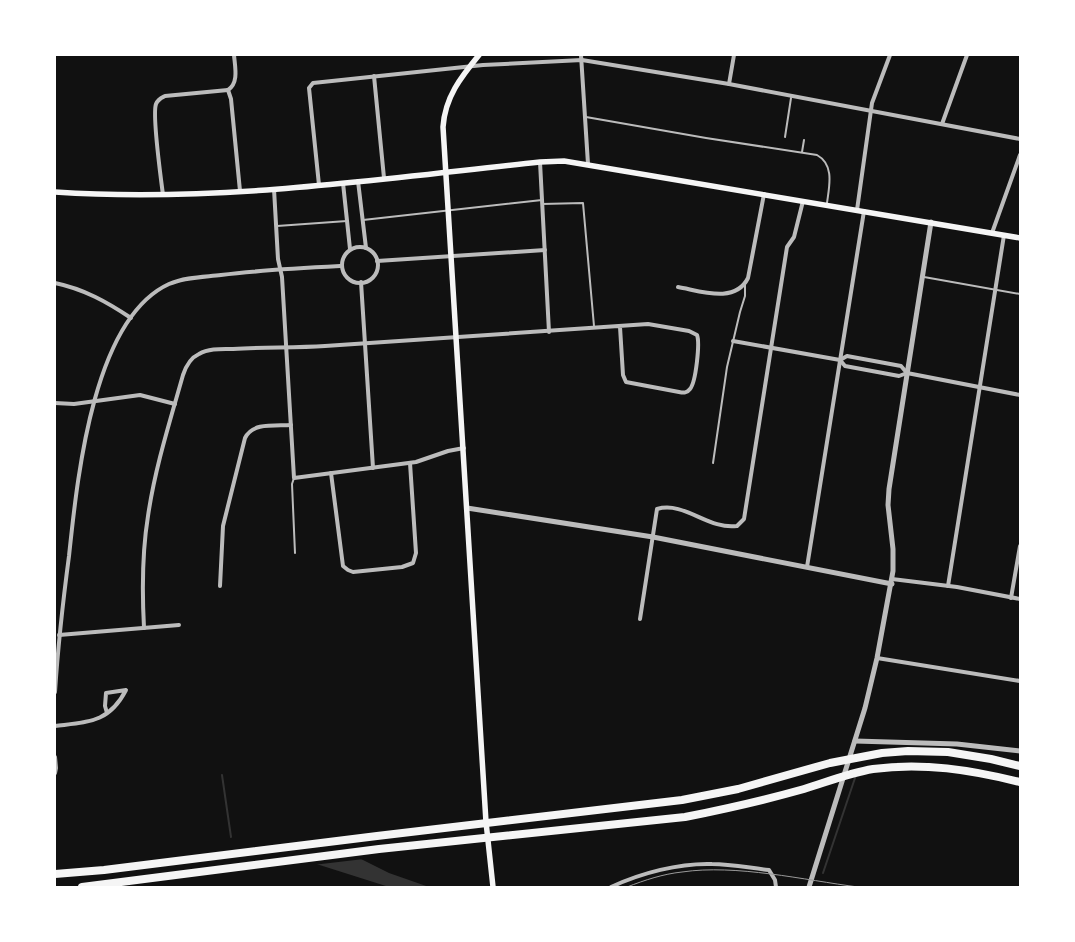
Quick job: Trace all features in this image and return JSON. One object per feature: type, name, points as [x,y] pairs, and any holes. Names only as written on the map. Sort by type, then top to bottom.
[{"type":"highway","points":[[55,874],[104,870],[682,800],[738,789],[830,762],[882,753],[908,751],[956,753],[1020,766]]},
{"type":"highway","points":[[82,887],[379,849],[685,817],[726,809],[805,788],[833,778],[888,767],[926,766],[970,770],[1020,782]]},
{"type":"main road","points":[[479,55],[454,88],[446,106],[443,127],[486,822],[493,887]]},
{"type":"main road","points":[[55,192],[163,195],[274,189],[564,161],[1020,238]]},
{"type":"street","points":[[163,195],[155,105],[158,100],[165,96],[228,90],[234,85],[235,80],[234,55]]},
{"type":"street","points":[[729,84],[734,55]]},
{"type":"street","points":[[857,210],[872,103],[890,55]]},
{"type":"street","points":[[942,124],[967,55]]},
{"type":"street","points":[[581,57],[588,164]]},
{"type":"street","points":[[319,185],[310,85],[313,83],[581,57],[1020,139]]},
{"type":"street","points":[[374,76],[384,178]]},
{"type":"street","points":[[228,90],[231,98],[240,191]]},
{"type":"street","points":[[992,233],[1020,155]]},
{"type":"street","points":[[540,162],[549,332]]},
{"type":"street","points":[[358,181],[366,248]]},
{"type":"street","points":[[343,183],[350,249]]},
{"type":"street","points":[[274,189],[294,478],[410,463],[464,448]]},
{"type":"street","points":[[678,287],[726,294],[736,291],[745,284],[748,278],[764,194]]},
{"type":"street","points":[[640,618],[657,509],[678,510],[724,526],[736,526],[742,523],[744,519],[787,247],[794,238],[803,201]]},
{"type":"street","points":[[807,567],[864,211]]},
{"type":"street","points":[[809,887],[868,694],[892,581],[894,549],[888,497],[931,222]]},
{"type":"street","points":[[948,586],[1004,235]]},
{"type":"street","points":[[366,248],[373,252],[377,261],[377,268],[374,275],[368,280],[361,282],[353,281],[347,277],[342,266],[345,255],[350,249],[366,248]]},
{"type":"street","points":[[377,261],[545,250]]},
{"type":"street","points":[[55,692],[59,635],[84,442],[95,401],[111,354],[131,318],[153,294],[178,281],[280,269],[342,266]]},
{"type":"street","points":[[361,282],[373,468]]},
{"type":"street","points":[[55,283],[71,286],[91,294],[131,318]]},
{"type":"street","points":[[144,628],[143,588],[147,521],[185,369],[194,357],[208,350],[457,338],[648,324],[697,335],[699,342],[690,390],[679,392],[626,382],[623,375],[620,327]]},
{"type":"street","points":[[733,341],[840,360],[845,366],[899,376],[908,373],[1020,394]]},
{"type":"street","points":[[840,360],[847,356],[900,366],[908,373]]},
{"type":"street","points":[[55,403],[74,404],[140,396],[175,404]]},
{"type":"street","points":[[220,586],[224,526],[245,438],[250,431],[257,427],[291,425]]},
{"type":"street","points":[[331,473],[342,563],[345,568],[353,572],[402,567],[413,563],[416,553],[410,463]]},
{"type":"street","points":[[467,508],[653,538],[892,581],[948,586],[1020,599]]},
{"type":"street","points":[[1011,598],[1020,546]]},
{"type":"street","points":[[59,635],[179,625]]},
{"type":"street","points":[[877,658],[1020,681]]},
{"type":"street","points":[[55,726],[93,721],[107,713],[126,690],[106,693],[107,713]]},
{"type":"street","points":[[854,741],[957,744],[1020,751]]},
{"type":"street","points":[[55,757],[55,773]]},
{"type":"street","points":[[611,887],[673,867],[708,864],[769,870],[775,880],[776,887]]},
{"type":"lane","points":[[785,137],[792,96]]},
{"type":"lane","points":[[586,117],[817,155],[823,158],[828,167],[830,179],[826,205]]},
{"type":"lane","points":[[802,152],[804,140]]},
{"type":"lane","points":[[363,220],[542,202],[583,203],[594,329]]},
{"type":"lane","points":[[276,226],[347,221]]},
{"type":"lane","points":[[923,276],[1020,294]]},
{"type":"lane","points":[[713,463],[727,367],[745,296],[745,284]]},
{"type":"lane","points":[[294,478],[292,484],[295,553]]},
{"type":"shaded area","points":[[355,856],[389,873],[429,887],[389,887],[307,861]]},
{"type":"pier","points":[[940,752],[1020,766],[1020,789],[984,778],[945,773],[893,771],[864,773],[748,808],[669,819],[606,832],[575,836],[585,820],[611,805],[627,801],[703,793],[854,758]]},
{"type":"pier","points":[[310,841],[341,848],[364,859],[313,865],[281,864],[199,874],[172,881],[113,887],[57,887],[66,879],[76,876],[234,854],[254,847]]},
{"type":"waterway","points":[[222,775],[231,837]]},
{"type":"waterway","points":[[823,873],[856,775]]},
{"type":"tram line","points":[[627,887],[675,873],[703,870],[747,871],[858,887]]}]
